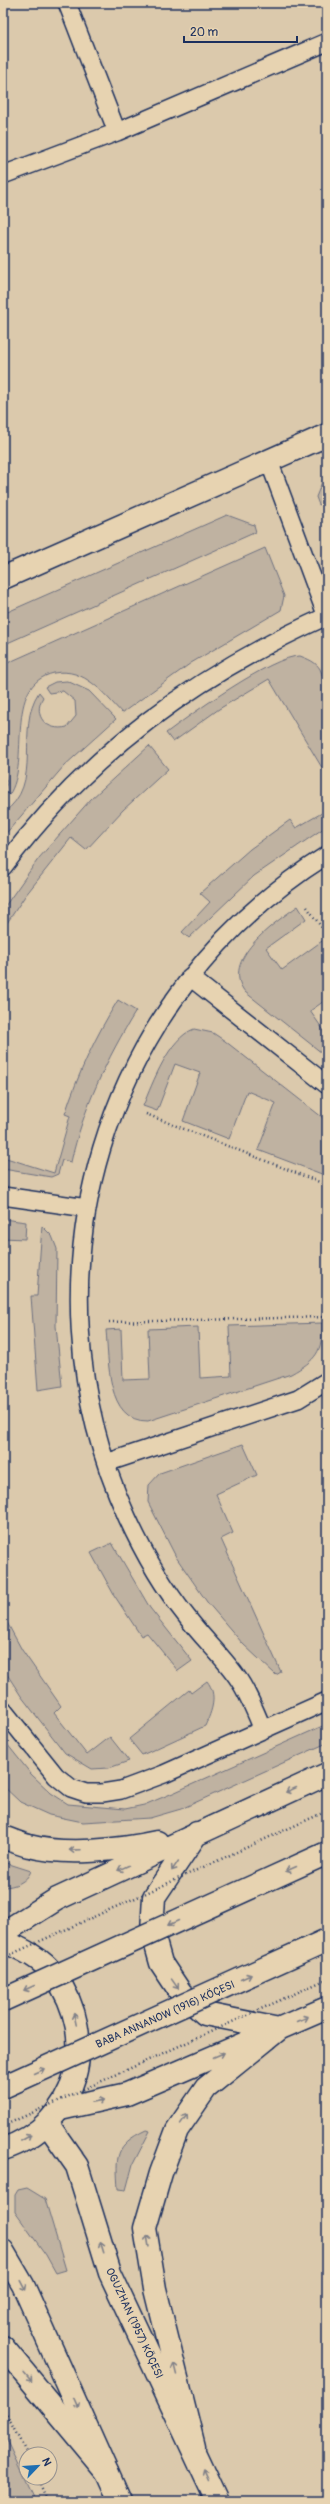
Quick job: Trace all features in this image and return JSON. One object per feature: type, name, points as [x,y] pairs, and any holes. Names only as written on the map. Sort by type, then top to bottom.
[{"type":"main road","points":[[3,578],[327,435]]},
{"type":"main road","points":[[3,1933],[57,1899],[327,1774]]},
{"type":"main road","points":[[3,1837],[29,1847],[64,1850],[127,1849],[197,1833]]},
{"type":"main road","points":[[197,1833],[154,1898],[152,1931],[161,1964],[181,1993],[205,2014],[279,2029]]},
{"type":"main road","points":[[3,2000],[327,1853]]},
{"type":"main road","name":"BABA ANNANOW (1916) KÖÇESI","points":[[3,2087],[327,1940]]},
{"type":"main road","points":[[3,1941],[28,1952],[55,1975],[73,2006],[80,2041],[76,2077],[53,2116],[30,2137],[3,2149]]},
{"type":"main road","points":[[53,2116],[127,2094],[327,2008]]},
{"type":"main road","points":[[194,2447],[155,2289],[146,2228],[161,2173],[177,2130],[206,2088],[279,2029]]},
{"type":"main road","name":"OGUZHAN (1957) KÖÇESI","points":[[53,2116],[77,2166],[110,2273],[194,2447],[217,2501]]},
{"type":"main road","points":[[3,2251],[23,2285],[120,2501]]},
{"type":"main road","points":[[3,2347],[107,2472]]},
{"type":"lane","points":[[67,3],[117,132]]},
{"type":"lane","points":[[3,175],[117,132],[327,42]]},
{"type":"lane","points":[[3,868],[42,819],[73,786],[158,712],[220,670],[252,651],[327,617],[269,460]]},
{"type":"lane","points":[[263,1730],[239,1680],[187,1618],[155,1570],[128,1519],[106,1463],[89,1403],[80,1332],[80,1267],[87,1208],[99,1154],[130,1074],[163,1014],[190,977],[249,914],[293,878],[327,855]]},
{"type":"lane","points":[[190,977],[327,1086]]},
{"type":"lane","points":[[3,1196],[87,1208]]},
{"type":"lane","points":[[106,1463],[298,1399],[327,1381]]},
{"type":"lane","points":[[3,1710],[56,1776],[71,1788],[86,1793],[121,1790],[164,1774],[327,1702]]},
{"type":"path","points":[[302,900],[327,935]]},
{"type":"path","points":[[145,1114],[327,1185]]},
{"type":"path","points":[[106,1322],[324,1316]]},
{"type":"path","points":[[3,1958],[327,1811]]},
{"type":"path","points":[[3,2126],[327,1979]]},
{"type":"path","points":[[3,2408],[22,2446]]},
{"type":"path","points":[[40,2486],[47,2501]]},
{"type":"shaded area","points":[[327,470],[327,501],[319,505],[316,497]]},
{"type":"shaded area","points":[[227,515],[254,525],[256,532],[3,645],[3,614]]},
{"type":"shaded area","points":[[265,548],[284,596],[281,610],[191,663],[122,713],[101,690],[84,678],[75,674],[65,672],[54,673],[38,680],[28,692],[23,708],[15,780],[9,795],[4,790],[7,783],[3,770],[3,665]]},
{"type":"shaded area","points":[[300,656],[316,664],[320,669],[323,679],[327,705],[327,776],[269,679],[219,709],[173,742],[166,733],[212,700],[252,675],[287,658]]},
{"type":"shaded area","points":[[67,681],[89,691],[116,719],[64,766],[3,837],[3,813],[16,801],[23,787],[26,772],[29,722],[32,707],[39,692],[43,697],[39,710],[43,721],[53,727],[67,727],[76,716],[75,701],[63,691],[49,693],[45,687],[55,682]]},
{"type":"shaded area","points":[[149,746],[168,769],[123,810],[86,850],[71,838],[25,896],[3,929],[3,909],[39,858],[91,799]]},
{"type":"shaded area","points":[[327,810],[327,826],[254,876],[189,938],[182,932],[210,902],[200,893],[250,849],[290,820],[296,828]]},
{"type":"shaded area","points":[[298,906],[306,919],[266,948],[282,970],[322,941],[327,948],[327,999],[310,1011],[327,1035],[327,1057],[245,992],[239,980],[239,967],[244,955],[253,943],[276,922]]},
{"type":"shaded area","points":[[118,1000],[136,1011],[115,1047],[97,1084],[82,1123],[71,1162],[62,1160],[58,1174],[51,1177],[3,1169],[3,1157],[54,1173],[70,1116],[65,1114],[70,1099],[95,1041]]},
{"type":"shaded area","points":[[194,1029],[213,1033],[225,1041],[327,1121],[327,1176],[258,1150],[276,1103],[247,1091],[229,1139],[183,1121],[200,1073],[175,1064],[157,1111],[143,1106],[157,1073],[170,1051],[177,1041]]},
{"type":"shaded area","points":[[3,1219],[26,1222],[25,1239],[3,1238]]},
{"type":"shaded area","points":[[42,1226],[52,1236],[57,1249],[56,1326],[62,1386],[38,1390],[31,1296],[37,1296]]},
{"type":"shaded area","points":[[322,1323],[319,1348],[312,1359],[300,1369],[291,1374],[148,1421],[134,1419],[124,1412],[117,1401],[112,1388],[106,1330],[121,1329],[123,1380],[150,1379],[148,1329],[198,1327],[200,1378],[231,1376],[229,1326]]},
{"type":"shaded area","points":[[243,1444],[257,1475],[216,1494],[233,1533],[221,1539],[281,1672],[276,1675],[243,1644],[207,1602],[176,1557],[148,1502],[149,1485],[160,1473]]},
{"type":"shaded area","points":[[112,1543],[150,1608],[192,1661],[178,1671],[147,1633],[141,1636],[114,1595],[91,1553]]},
{"type":"shaded area","points":[[3,1615],[22,1650],[61,1706],[54,1713],[87,1755],[110,1737],[129,1761],[109,1768],[92,1769],[65,1753],[21,1696],[3,1668]]},
{"type":"shaded area","points":[[207,1681],[212,1692],[213,1703],[205,1726],[142,1755],[129,1739],[189,1690],[191,1693]]},
{"type":"shaded area","points":[[327,1724],[327,1743],[181,1809],[150,1818],[83,1822],[49,1815],[20,1802],[3,1786],[3,1739],[31,1774],[51,1793],[68,1804],[125,1809],[144,1805],[173,1793]]},
{"type":"shaded area","points":[[3,1862],[31,1871],[29,1875],[20,1883],[3,1887]]},
{"type":"shaded area","points":[[146,2130],[150,2131],[133,2164],[126,2190],[118,2189],[117,2168],[119,2153],[128,2141]]},
{"type":"shaded area","points":[[27,2188],[45,2199],[66,2270],[56,2273],[46,2255],[15,2212],[15,2195],[18,2190]]},
{"type":"shaded area","points":[[3,2433],[18,2465],[18,2486],[28,2486],[35,2501],[3,2501]]}]
